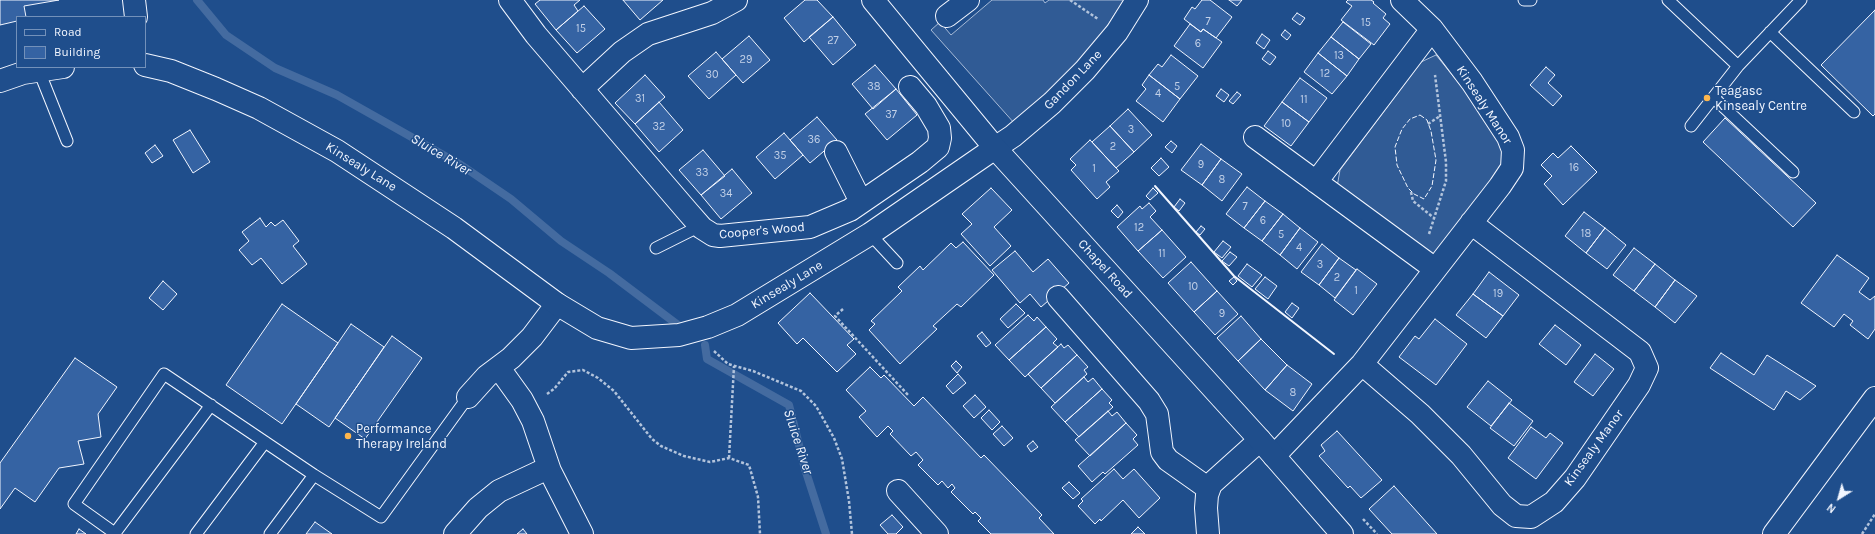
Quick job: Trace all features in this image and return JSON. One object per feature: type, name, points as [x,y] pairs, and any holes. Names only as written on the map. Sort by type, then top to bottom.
[{"type":"street","points":[[134,0],[136,16]]},
{"type":"street","name":"Cooper's Wood","points":[[510,0],[536,35],[702,228],[713,235],[720,236],[810,227],[850,210],[920,162],[938,147],[940,138],[939,128],[926,106],[910,87]]},
{"type":"street","points":[[582,88],[622,52],[648,34],[712,13],[736,0]]},
{"type":"street","name":"Chapel Road","points":[[873,0],[995,148],[1267,448],[1342,534]]},
{"type":"street","points":[[947,16],[968,0]]},
{"type":"street","name":"Gandon Lane","points":[[995,148],[1013,136],[1052,103],[1085,70],[1117,32],[1138,0]]},
{"type":"street","name":"Kinsealy Manor","points":[[1209,488],[1211,484],[1267,448],[1362,364],[1428,265],[1471,223],[1512,168],[1513,150],[1508,137],[1472,82],[1427,35],[1402,0]]},
{"type":"street","points":[[1316,182],[1427,35]]},
{"type":"street","name":"Kinsealy Lane","points":[[146,65],[171,71],[259,108],[337,151],[454,228],[557,304],[597,328],[631,338],[679,335],[704,328],[737,315],[870,234],[995,148]]},
{"type":"street","points":[[0,81],[23,74],[57,68]]},
{"type":"street","points":[[1255,137],[1428,265]]},
{"type":"street","points":[[836,152],[861,202]]},
{"type":"street","name":"Kinsealy Manor","points":[[1362,364],[1420,414],[1461,455],[1502,505],[1516,516],[1530,517],[1554,502],[1575,478],[1639,385],[1647,368],[1640,352],[1471,223]]},
{"type":"street","points":[[1058,297],[1149,401],[1157,414],[1162,452],[1168,460],[1209,488],[1206,508],[1208,534]]},
{"type":"street","points":[[468,397],[487,376],[499,368],[532,337],[557,304]]},
{"type":"street","points":[[499,368],[513,386],[533,421],[550,471],[582,534]]},
{"type":"street","points":[[1774,534],[1875,398]]},
{"type":"street","points":[[455,534],[469,516],[499,491],[546,469],[550,471]]},
{"type":"street","points":[[898,491],[937,534]]},
{"type":"lane","points":[[1524,0],[1531,0]]},
{"type":"lane","points":[[1668,0],[1738,66]]},
{"type":"lane","points":[[1692,126],[1738,66],[1798,1]]},
{"type":"lane","points":[[1770,32],[1854,112]]},
{"type":"lane","points":[[39,71],[67,140]]},
{"type":"lane","points":[[1714,98],[1793,172]]},
{"type":"lane","points":[[656,248],[694,229],[702,228]]},
{"type":"lane","points":[[870,234],[897,263]]},
{"type":"lane","points":[[211,405],[115,534],[74,504],[164,374],[211,405],[314,475],[380,518],[468,397]]},
{"type":"lane","points":[[196,534],[265,442]]},
{"type":"lane","points":[[270,534],[314,475]]},
{"type":"path","points":[[1070,0],[1101,20]]},
{"type":"path","points":[[1427,35],[1433,55],[1446,162],[1446,181],[1434,218],[1428,265]]},
{"type":"path","points":[[1428,124],[1440,116]]},
{"type":"path","points":[[1412,192],[1413,201],[1434,218]]},
{"type":"path","points":[[843,309],[835,316],[909,396]]},
{"type":"path","points":[[704,328],[713,350],[728,364],[734,367],[753,371],[801,391],[816,406],[834,438],[842,459],[849,501],[852,534]]},
{"type":"path","points":[[729,458],[734,367]]},
{"type":"path","points":[[525,406],[554,389],[568,372],[583,370],[598,378],[614,391],[652,439],[662,446],[684,456],[710,462],[729,458],[749,465],[758,497],[760,534]]},
{"type":"path","points":[[1862,534],[1875,514]]},
{"type":"shaded area","points":[[992,0],[1043,0],[1045,3],[1049,0],[1124,0],[1087,57],[1015,124],[931,30],[940,22],[951,35]]},
{"type":"shaded area","points":[[1436,55],[1490,122],[1505,150],[1505,164],[1439,255],[1429,258],[1337,187],[1340,170],[1421,62]]},
{"type":"building","points":[[0,0],[59,0],[24,6],[26,16],[16,16],[16,21],[0,25]]},
{"type":"building","points":[[540,0],[580,0],[574,5],[578,11],[556,30],[535,4]]},
{"type":"building","points":[[623,0],[663,0],[640,20]]},
{"type":"building","points":[[805,0],[817,0],[833,17],[804,42],[784,18]]},
{"type":"building","points":[[1202,0],[1210,0],[1232,17],[1216,38],[1203,29],[1201,32],[1184,19],[1192,7],[1195,9]]},
{"type":"building","points":[[1229,0],[1242,0],[1237,6]]},
{"type":"building","points":[[1348,0],[1371,0],[1386,14],[1383,18],[1390,24],[1374,45],[1341,20],[1352,6],[1346,2]]},
{"type":"building","points":[[584,6],[605,29],[577,53],[556,30]]},
{"type":"building","points":[[1875,10],[1875,114],[1873,116],[1821,65]]},
{"type":"building","points":[[1297,13],[1305,18],[1300,25],[1292,19]]},
{"type":"building","points":[[833,17],[856,45],[833,65],[809,37]]},
{"type":"building","points":[[1343,22],[1371,44],[1359,59],[1331,37]]},
{"type":"building","points":[[1190,24],[1201,32],[1203,29],[1222,42],[1203,68],[1174,46]]},
{"type":"building","points":[[1285,30],[1291,35],[1287,40],[1281,35]]},
{"type":"building","points":[[1262,34],[1270,40],[1264,49],[1256,43]]},
{"type":"building","points":[[749,36],[770,60],[743,83],[722,59]]},
{"type":"building","points":[[1331,37],[1359,59],[1347,76],[1318,53]]},
{"type":"building","points":[[1268,51],[1276,57],[1270,65],[1262,59]]},
{"type":"building","points":[[716,52],[736,75],[709,99],[688,76]]},
{"type":"building","points":[[1318,53],[1347,76],[1332,94],[1304,72]]},
{"type":"building","points":[[1171,55],[1198,76],[1180,99],[1149,75],[1158,64],[1162,67]]},
{"type":"building","points":[[875,65],[896,89],[873,109],[852,84]]},
{"type":"building","points":[[1546,67],[1555,75],[1548,83],[1562,96],[1553,106],[1530,85]]},
{"type":"building","points":[[645,75],[665,97],[635,124],[615,103]]},
{"type":"building","points":[[1149,75],[1180,99],[1163,122],[1136,101],[1146,89],[1142,85]]},
{"type":"building","points":[[1300,78],[1327,98],[1309,122],[1282,102]]},
{"type":"building","points":[[896,89],[917,115],[887,140],[865,114]]},
{"type":"building","points":[[1221,89],[1229,95],[1224,102],[1216,96]]},
{"type":"building","points":[[1237,92],[1241,95],[1233,104],[1229,101]]},
{"type":"building","points":[[659,102],[683,130],[659,152],[635,124]]},
{"type":"building","points":[[1282,102],[1309,122],[1291,146],[1264,126]]},
{"type":"building","points":[[1128,109],[1152,135],[1134,152],[1110,126]]},
{"type":"building","points":[[817,117],[837,140],[810,163],[790,140]]},
{"type":"building","points":[[1725,118],[1816,203],[1793,227],[1703,142]]},
{"type":"building","points":[[1110,126],[1134,152],[1116,168],[1092,142]]},
{"type":"building","points":[[190,130],[210,162],[193,173],[173,140]]},
{"type":"building","points":[[784,133],[803,155],[775,179],[756,157]]},
{"type":"building","points":[[1090,140],[1119,171],[1106,182],[1110,187],[1097,199],[1071,170],[1076,165],[1070,159]]},
{"type":"building","points":[[1171,141],[1177,146],[1172,153],[1165,147]]},
{"type":"building","points":[[1201,144],[1221,159],[1202,185],[1181,170]]},
{"type":"building","points":[[155,145],[163,156],[152,163],[145,153]]},
{"type":"building","points":[[1571,146],[1597,172],[1563,205],[1544,184],[1552,176],[1541,165],[1553,153],[1558,158]]},
{"type":"building","points":[[703,150],[725,176],[701,195],[679,170]]},
{"type":"building","points":[[1161,158],[1169,167],[1159,176],[1151,168]]},
{"type":"building","points":[[1221,159],[1242,174],[1222,201],[1202,185]]},
{"type":"building","points":[[732,169],[752,193],[721,219],[701,195]]},
{"type":"building","points":[[1247,187],[1265,201],[1244,228],[1226,214]]},
{"type":"building","points":[[991,188],[1012,210],[994,227],[1011,246],[990,266],[961,234],[972,224],[962,214]]},
{"type":"building","points":[[1153,188],[1158,193],[1150,200],[1146,196]]},
{"type":"building","points":[[1180,199],[1185,203],[1179,211],[1174,207]]},
{"type":"building","points":[[1265,201],[1283,214],[1262,241],[1244,228]]},
{"type":"building","points":[[1149,203],[1156,211],[1150,217],[1162,230],[1138,251],[1117,227],[1140,206],[1142,209]]},
{"type":"building","points":[[1117,205],[1123,212],[1118,218],[1111,211]]},
{"type":"building","points":[[1584,212],[1605,228],[1586,253],[1565,236]]},
{"type":"building","points":[[1283,214],[1300,228],[1280,255],[1262,241]]},
{"type":"building","points":[[260,218],[266,227],[271,222],[275,226],[283,220],[299,241],[293,246],[307,264],[282,284],[261,258],[252,265],[239,250],[249,241],[242,232]]},
{"type":"building","points":[[1201,226],[1205,229],[1200,235],[1196,232]]},
{"type":"building","points":[[1300,228],[1318,242],[1297,269],[1280,255]]},
{"type":"building","points":[[1605,228],[1626,245],[1607,269],[1586,253]]},
{"type":"building","points":[[1162,230],[1186,257],[1163,278],[1138,251]]},
{"type":"building","points":[[1223,241],[1231,247],[1222,258],[1214,252]]},
{"type":"building","points":[[963,242],[994,275],[961,307],[957,304],[933,326],[937,329],[900,364],[869,330],[875,324],[871,321],[902,291],[898,287],[920,266],[923,270],[951,243],[956,248]]},
{"type":"building","points":[[1322,244],[1339,258],[1319,285],[1301,272]]},
{"type":"building","points":[[1634,248],[1655,264],[1634,291],[1613,275]]},
{"type":"building","points":[[1015,251],[1033,272],[1048,259],[1069,283],[1041,307],[1030,294],[1020,303],[992,270]]},
{"type":"building","points":[[1230,252],[1237,257],[1229,266],[1222,261]]},
{"type":"building","points":[[1837,255],[1869,278],[1859,292],[1870,300],[1875,296],[1875,329],[1868,339],[1850,325],[1853,321],[1844,314],[1834,327],[1801,303]]},
{"type":"building","points":[[1339,258],[1356,270],[1335,298],[1319,285]]},
{"type":"building","points":[[1191,262],[1217,291],[1194,312],[1168,283]]},
{"type":"building","points":[[1247,264],[1262,275],[1252,287],[1238,276]]},
{"type":"building","points":[[1655,264],[1675,280],[1655,307],[1634,291]]},
{"type":"building","points":[[1357,269],[1377,284],[1353,315],[1334,300]]},
{"type":"building","points":[[1489,272],[1519,295],[1503,316],[1473,294]]},
{"type":"building","points":[[1234,277],[1237,281],[1233,285],[1229,281]]},
{"type":"building","points":[[1265,277],[1277,286],[1268,299],[1255,289]]},
{"type":"building","points":[[1675,280],[1697,296],[1675,323],[1655,307]]},
{"type":"building","points":[[163,281],[177,294],[163,310],[149,298]]},
{"type":"building","points":[[1217,291],[1238,314],[1215,335],[1194,312]]},
{"type":"building","points":[[810,293],[854,339],[847,345],[856,354],[837,372],[803,338],[797,344],[778,323]]},
{"type":"building","points":[[1473,294],[1503,316],[1486,338],[1456,315]]},
{"type":"building","points":[[1292,303],[1299,308],[1292,318],[1285,312]]},
{"type":"building","points":[[282,304],[338,343],[282,424],[226,385]]},
{"type":"building","points":[[1016,304],[1025,313],[1008,328],[1000,319]]},
{"type":"building","points":[[1028,315],[1034,321],[1037,317],[1046,327],[1009,360],[995,345]]},
{"type":"building","points":[[1241,316],[1261,339],[1238,361],[1217,338]]},
{"type":"building","points":[[1435,319],[1467,344],[1436,385],[1399,357],[1415,336],[1419,339]]},
{"type":"building","points":[[351,324],[384,347],[329,427],[296,404]]},
{"type":"building","points":[[1555,325],[1581,345],[1566,365],[1539,344]]},
{"type":"building","points":[[1046,327],[1057,339],[1053,343],[1058,347],[1025,377],[1009,360]]},
{"type":"building","points":[[982,332],[991,343],[986,347],[977,336]]},
{"type":"building","points":[[392,336],[422,358],[365,439],[335,418]]},
{"type":"building","points":[[1261,339],[1287,365],[1265,390],[1238,361]]},
{"type":"building","points":[[1061,344],[1064,348],[1068,345],[1077,355],[1041,388],[1028,374]]},
{"type":"building","points":[[1721,353],[1754,375],[1767,355],[1816,386],[1800,400],[1786,391],[1774,410],[1710,368]]},
{"type":"building","points":[[1595,354],[1614,369],[1593,396],[1574,382]]},
{"type":"building","points":[[1077,355],[1088,367],[1084,370],[1087,374],[1055,403],[1041,388]]},
{"type":"building","points":[[75,358],[117,387],[98,414],[101,437],[78,441],[84,464],[59,468],[35,502],[15,488],[0,509],[0,463]]},
{"type":"building","points":[[956,361],[962,367],[957,373],[951,366]]},
{"type":"building","points":[[1287,365],[1312,384],[1293,411],[1265,390]]},
{"type":"building","points":[[870,367],[881,378],[884,375],[914,406],[923,397],[981,458],[984,455],[1042,515],[1039,518],[1054,534],[991,534],[978,521],[981,518],[975,512],[973,514],[951,492],[955,488],[952,484],[948,488],[942,481],[938,485],[918,465],[923,460],[916,452],[911,456],[890,434],[893,431],[888,426],[877,437],[859,417],[866,411],[846,390]]},
{"type":"building","points":[[958,374],[966,383],[953,394],[946,386]]},
{"type":"building","points":[[1084,377],[1088,382],[1093,378],[1102,389],[1065,422],[1051,407]]},
{"type":"building","points":[[1488,381],[1512,400],[1491,426],[1467,407]]},
{"type":"building","points":[[1102,389],[1112,400],[1109,403],[1113,407],[1079,437],[1065,422]]},
{"type":"building","points":[[975,395],[986,407],[974,418],[963,406]]},
{"type":"building","points":[[1509,403],[1533,421],[1514,446],[1490,428]]},
{"type":"building","points":[[989,410],[1000,422],[992,430],[981,418]]},
{"type":"building","points":[[1108,411],[1112,416],[1117,412],[1126,423],[1090,456],[1075,440]]},
{"type":"building","points":[[1126,423],[1137,435],[1133,439],[1138,445],[1105,474],[1103,472],[1092,482],[1078,466]]},
{"type":"building","points":[[1002,426],[1013,438],[1004,446],[993,434]]},
{"type":"building","points":[[1531,427],[1546,438],[1550,433],[1563,443],[1536,479],[1508,458]]},
{"type":"building","points":[[1337,431],[1382,480],[1361,498],[1350,486],[1348,488],[1319,456],[1325,451],[1321,445]]},
{"type":"building","points":[[1033,441],[1038,447],[1031,452],[1027,446]]},
{"type":"building","points":[[1114,469],[1123,479],[1134,469],[1160,498],[1139,518],[1123,500],[1101,521],[1100,519],[1095,524],[1078,506],[1083,501],[1081,499]]},
{"type":"building","points":[[1069,482],[1080,493],[1073,499],[1062,488]]},
{"type":"building","points":[[1394,486],[1437,534],[1392,534],[1369,509]]},
{"type":"building","points":[[892,515],[903,527],[896,534],[888,534],[880,525]]},
{"type":"building","points":[[315,522],[332,534],[306,534]]},
{"type":"building","points":[[1138,527],[1145,534],[1131,534]]},
{"type":"building","points":[[79,529],[86,534],[76,534]]},
{"type":"building","points":[[523,529],[527,534],[517,534]]},
{"type":"waterway","name":"Sluice River","points":[[197,0],[226,35],[275,68],[337,95],[461,165],[511,199],[561,241],[609,273],[678,325]]},
{"type":"waterway","name":"Sluice River","points":[[705,345],[707,359],[789,405],[805,469],[826,534]]},
{"type":"fence","points":[[1420,115],[1427,120],[1431,131],[1436,160],[1432,186],[1424,199],[1414,194],[1408,188],[1397,165],[1395,147],[1402,129],[1410,119],[1420,115]]},
{"type":"wall","points":[[1155,186],[1234,276],[1334,354]]},
{"type":"place","name":"Teagasc Kinsealy Centre","points":[[1707,98]]},
{"type":"place","name":"Performance Therapy Ireland","points":[[348,436]]}]
